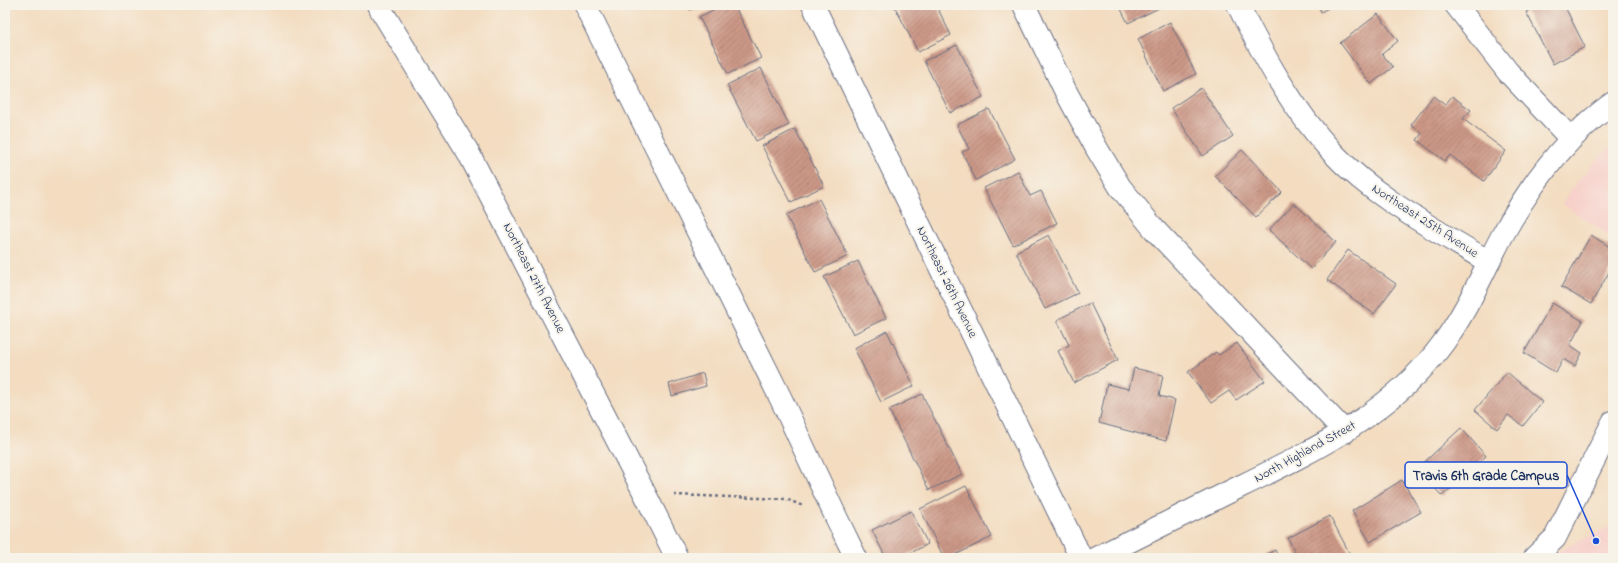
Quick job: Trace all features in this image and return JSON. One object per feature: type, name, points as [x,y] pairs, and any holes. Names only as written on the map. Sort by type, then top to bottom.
[{"type":"street","name":"Northeast 27th Avenue","points":[[378,5],[468,152],[677,558]]},
{"type":"street","points":[[585,5],[781,399],[856,558]]},
{"type":"street","name":"Northeast 26th Avenue","points":[[813,5],[1081,558]]},
{"type":"street","points":[[1024,5],[1065,90],[1097,149],[1120,186],[1154,230],[1345,432]]},
{"type":"street","name":"Northeast 25th Avenue","points":[[1238,5],[1256,41],[1306,122],[1333,154],[1363,180],[1406,211],[1489,262]]},
{"type":"street","points":[[1456,5],[1508,72],[1570,138]]},
{"type":"street","name":"North Highland Street","points":[[1096,558],[1296,460],[1345,432],[1393,396],[1424,366],[1444,343],[1466,307],[1503,234],[1548,165],[1570,138],[1613,103]]},
{"type":"street","points":[[1534,558],[1555,538],[1613,422]]},
{"type":"path","points":[[645,494],[786,499],[837,520]]},
{"type":"shaded area","points":[[1613,145],[1613,238],[1562,204],[1574,186],[1595,162]]},
{"type":"shaded area","points":[[1613,525],[1613,558],[1545,558]]},
{"type":"building","points":[[687,5],[701,5],[690,10]]},
{"type":"building","points":[[723,5],[734,5],[761,58],[728,74],[699,17]]},
{"type":"building","points":[[894,5],[936,5],[951,35],[918,52]]},
{"type":"building","points":[[1119,5],[1160,5],[1161,7],[1128,23]]},
{"type":"building","points":[[1318,5],[1334,5],[1321,12]]},
{"type":"building","points":[[1540,5],[1564,5],[1585,47],[1553,64],[1526,12]]},
{"type":"building","points":[[1378,14],[1398,41],[1382,54],[1393,67],[1371,84],[1340,43]]},
{"type":"building","points":[[1170,22],[1196,74],[1163,91],[1138,39]]},
{"type":"building","points":[[957,45],[983,97],[950,113],[924,61]]},
{"type":"building","points":[[761,68],[789,125],[756,141],[727,85]]},
{"type":"building","points":[[1201,88],[1233,136],[1203,156],[1171,108]]},
{"type":"building","points":[[1433,96],[1445,105],[1452,96],[1471,110],[1463,119],[1506,151],[1484,181],[1450,155],[1445,161],[1417,140],[1422,133],[1411,125]]},
{"type":"building","points":[[989,109],[1015,159],[976,180],[962,152],[969,149],[957,125]]},
{"type":"building","points":[[795,129],[824,186],[791,202],[762,146]]},
{"type":"building","points":[[1242,150],[1282,192],[1256,217],[1215,176]]},
{"type":"building","points":[[1018,171],[1030,196],[1041,191],[1057,223],[1013,245],[984,188]]},
{"type":"building","points":[[819,199],[848,256],[815,272],[786,215]]},
{"type":"building","points":[[1294,203],[1336,242],[1311,269],[1269,230]]},
{"type":"building","points":[[1049,235],[1078,293],[1045,309],[1016,252]]},
{"type":"building","points":[[1591,235],[1613,249],[1613,265],[1591,304],[1561,287]]},
{"type":"building","points":[[1348,250],[1396,284],[1374,314],[1327,280]]},
{"type":"building","points":[[858,261],[886,318],[853,334],[824,277]]},
{"type":"building","points":[[1090,303],[1118,360],[1074,383],[1058,351],[1069,345],[1057,320]]},
{"type":"building","points":[[1552,303],[1583,321],[1570,345],[1582,353],[1575,366],[1563,359],[1556,373],[1524,353]]},
{"type":"building","points":[[887,331],[914,386],[881,402],[854,348]]},
{"type":"building","points":[[1237,343],[1265,381],[1236,400],[1229,391],[1211,403],[1188,372],[1216,352],[1219,355]]},
{"type":"building","points":[[1134,368],[1163,375],[1159,396],[1175,400],[1166,441],[1099,423],[1107,384],[1129,389]]},
{"type":"building","points":[[1507,372],[1542,402],[1523,426],[1508,415],[1497,429],[1475,410]]},
{"type":"building","points":[[703,373],[706,386],[672,396],[669,384]]},
{"type":"building","points":[[922,394],[962,474],[929,490],[889,410]]},
{"type":"building","points":[[1461,428],[1486,456],[1442,496],[1417,469]]},
{"type":"building","points":[[1402,480],[1421,512],[1370,542],[1352,511]]},
{"type":"building","points":[[966,486],[992,537],[949,558],[944,558],[920,509]]},
{"type":"building","points":[[911,511],[928,544],[901,558],[886,558],[872,530]]},
{"type":"building","points":[[1330,516],[1352,558],[1298,558],[1288,538]]},
{"type":"building","points":[[1275,550],[1279,558],[1259,558]]},
{"type":"place","name":"Travis 6th Grade Campus","points":[[1596,541]]}]
